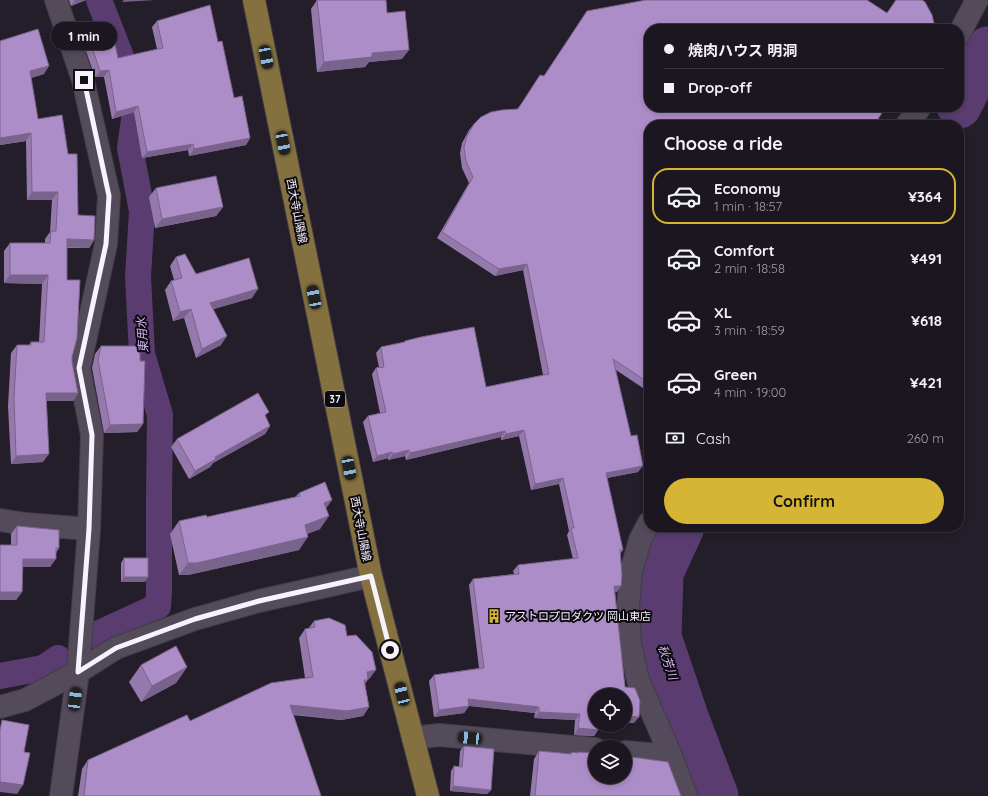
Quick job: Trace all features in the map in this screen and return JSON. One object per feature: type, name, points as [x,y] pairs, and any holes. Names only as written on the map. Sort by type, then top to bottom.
[{"type":"main road","name":"西大寺山陽線","points":[[254,0],[371,576],[428,796]]},
{"type":"street","points":[[56,0],[84,80],[109,196],[106,244],[79,368],[92,435],[89,529],[78,672],[61,796]]},
{"type":"street","points":[[964,25],[977,0]]},
{"type":"street","points":[[0,520],[26,524],[89,529]]},
{"type":"street","points":[[644,532],[640,540],[631,572],[628,607],[630,644],[638,680],[671,756],[686,796]]},
{"type":"street","points":[[0,707],[25,700],[78,672],[116,648],[195,619],[259,601],[371,576]]},
{"type":"street","points":[[413,738],[439,735],[588,748]]},
{"type":"street","points":[[632,753],[671,756]]},
{"type":"building","points":[[317,0],[386,0],[387,13],[405,11],[409,50],[372,53],[372,57],[324,62]]},
{"type":"building","points":[[646,0],[867,0],[887,13],[896,0],[922,0],[925,2],[932,15],[934,23],[644,24],[644,112],[883,112],[877,120],[644,120],[644,380],[613,359],[631,436],[637,435],[643,466],[606,473],[623,550],[620,550],[622,575],[621,586],[614,586],[625,687],[635,688],[640,701],[639,717],[632,716],[632,688],[588,688],[588,729],[578,728],[580,714],[539,712],[539,707],[468,699],[469,706],[439,710],[434,675],[484,668],[473,579],[519,574],[518,565],[578,558],[571,528],[574,528],[563,478],[535,484],[524,430],[506,434],[505,431],[410,453],[409,450],[377,456],[368,416],[386,412],[376,368],[384,367],[381,347],[421,337],[474,327],[486,387],[549,374],[527,264],[499,269],[442,232],[473,177],[466,161],[464,147],[467,136],[474,124],[481,117],[491,112],[518,109],[540,75],[544,76],[587,11]]},
{"type":"building","points":[[210,5],[218,42],[222,41],[234,98],[242,96],[250,138],[194,149],[193,144],[147,152],[138,106],[116,112],[109,70],[100,71],[90,41],[113,34],[118,58],[163,48],[157,21]]},
{"type":"building","points":[[38,29],[49,66],[30,71],[38,119],[62,115],[68,154],[77,154],[78,215],[95,216],[94,240],[67,239],[67,280],[80,280],[77,338],[72,357],[78,393],[46,393],[49,454],[16,456],[14,398],[17,345],[31,345],[31,342],[44,342],[48,275],[10,275],[10,243],[50,243],[51,231],[56,231],[58,192],[32,192],[31,133],[0,138],[0,41]]},
{"type":"building","points":[[216,176],[223,207],[162,219],[156,188]]},
{"type":"building","points":[[185,254],[196,274],[249,258],[258,289],[210,303],[227,336],[202,349],[191,309],[180,312],[171,281],[182,278],[176,257]]},
{"type":"building","points":[[101,346],[140,346],[140,361],[145,361],[143,424],[110,425],[98,360]]},
{"type":"building","points":[[258,393],[269,412],[265,415],[270,426],[215,457],[216,459],[195,471],[177,439]]},
{"type":"building","points":[[325,482],[332,500],[324,503],[329,516],[305,525],[308,537],[197,563],[188,563],[179,521],[206,515],[207,517],[300,496],[299,493]]},
{"type":"building","points":[[17,526],[59,530],[59,548],[56,548],[56,559],[23,559],[22,592],[0,592],[0,545],[17,545]]},
{"type":"building","points":[[124,558],[148,558],[148,577],[124,577]]},
{"type":"building","points":[[329,618],[345,625],[347,636],[356,635],[372,652],[376,670],[367,672],[368,680],[364,680],[369,707],[347,711],[290,705],[321,796],[84,796],[88,760],[187,715],[190,721],[271,683],[313,677],[305,629],[315,627],[314,621]]},
{"type":"building","points":[[176,646],[187,667],[152,686],[141,665]]},
{"type":"building","points":[[2,720],[29,725],[24,752],[30,753],[23,785],[0,782],[0,730]]},
{"type":"building","points":[[464,746],[494,749],[491,790],[453,786],[454,766],[462,767]]},
{"type":"building","points":[[539,751],[571,754],[572,752],[588,753],[588,784],[632,784],[632,757],[668,762],[681,796],[535,796]]},
{"type":"waterway","name":"東用水","points":[[95,635],[158,606],[159,592],[160,415],[142,354],[138,277],[142,211],[130,148],[137,98],[99,0]]},
{"type":"waterway","name":"秋芳川","points":[[964,96],[988,49]]},
{"type":"waterway","name":"秋芳川","points":[[680,532],[661,573],[659,637],[686,717],[716,796]]},
{"type":"waterway","name":"東用水","points":[[0,676],[43,668],[58,658]]},
{"type":"place","name":"アストロプロダクツ 岡山東店","points":[[494,616]]},
{"type":"route","points":[[84,80],[109,196],[106,244],[79,368],[92,435],[89,529],[78,672],[116,648],[195,619],[259,601],[371,576],[390,650]]}]
